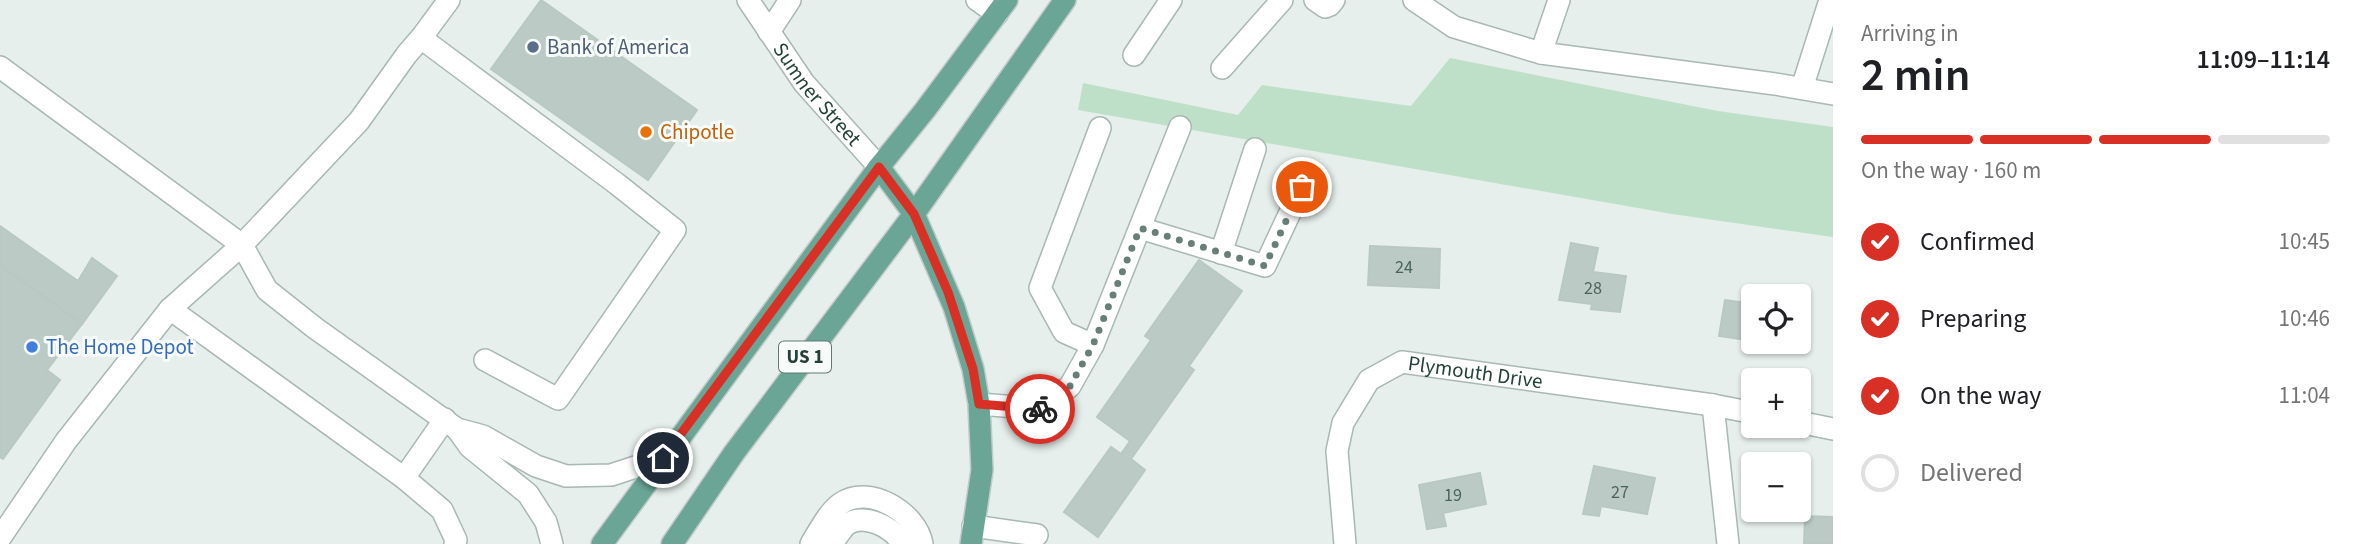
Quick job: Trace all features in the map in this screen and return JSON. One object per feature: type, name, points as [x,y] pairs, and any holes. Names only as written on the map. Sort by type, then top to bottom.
[{"type":"main road","name":"US 1","points":[[672,544],[734,453],[914,214],[1065,0]]},
{"type":"main road","name":"US 1","points":[[602,544],[879,167],[1002,7]]},
{"type":"main road","name":"Sumner Street","points":[[879,167],[914,214],[954,307],[973,369],[979,404],[982,470],[972,535]]},
{"type":"street","points":[[0,538],[66,441],[170,309],[242,246],[359,121],[449,0]]},
{"type":"street","name":"Sumner Street","points":[[748,0],[804,83],[879,167]]},
{"type":"street","points":[[769,32],[790,0]]},
{"type":"street","points":[[977,0],[1002,7]]},
{"type":"street","points":[[1134,55],[1171,0]]},
{"type":"street","points":[[1222,68],[1282,0]]},
{"type":"street","points":[[1315,0],[1325,7],[1334,0]]},
{"type":"street","points":[[1414,0],[1454,27],[1541,54],[1833,94]]},
{"type":"street","points":[[1541,54],[1559,0]]},
{"type":"street","points":[[1802,88],[1830,0]]},
{"type":"street","points":[[421,38],[675,230],[558,399],[485,360]]},
{"type":"street","points":[[0,66],[242,246],[267,290],[314,328],[451,424],[483,436],[536,466],[566,475],[611,475],[663,458]]},
{"type":"street","points":[[979,404],[1041,409],[1070,386],[1093,345],[1180,127]]},
{"type":"street","points":[[1093,345],[1064,332],[1040,288],[1100,128]]},
{"type":"street","points":[[1221,253],[1255,149]]},
{"type":"street","points":[[1140,228],[1265,266],[1302,187]]},
{"type":"street","points":[[170,309],[404,478],[442,510],[456,540],[455,544]]},
{"type":"street","name":"Plymouth Drive","points":[[1345,544],[1337,451],[1343,423],[1369,380],[1402,362],[1741,410]]},
{"type":"street","points":[[1713,405],[1728,544]]},
{"type":"street","points":[[404,478],[451,424]]},
{"type":"street","points":[[451,424],[470,447],[528,494],[546,522],[552,544]]},
{"type":"street","points":[[1811,424],[1833,429]]},
{"type":"street","points":[[811,544],[836,507],[846,501],[864,497],[881,501],[909,518],[917,528],[922,544]]},
{"type":"street","points":[[832,544],[845,526],[860,520],[876,523],[895,533],[902,544]]},
{"type":"street","points":[[972,535],[1037,535]]},
{"type":"green space","points":[[1450,58],[1718,111],[1833,127],[1833,237],[1672,214],[1078,110],[1083,83],[1238,115],[1262,85],[1411,106]]},
{"type":"building","points":[[541,0],[697,110],[648,180],[491,69]]},
{"type":"building","points":[[0,226],[78,281],[92,258],[117,276],[82,324],[0,265]]},
{"type":"building","points":[[1571,243],[1598,248],[1593,272],[1626,276],[1620,312],[1591,309],[1592,304],[1559,300]]},
{"type":"building","points":[[1370,246],[1440,249],[1439,288],[1368,285]]},
{"type":"building","points":[[1199,260],[1242,291],[1189,366],[1194,370],[1131,459],[1145,470],[1098,537],[1064,512],[1111,447],[1121,454],[1130,441],[1097,417],[1151,340],[1145,336]]},
{"type":"building","name":"The Home Depot","points":[[0,265],[82,324],[47,370],[60,380],[3,459],[0,457]]},
{"type":"building","points":[[1725,300],[1741,302],[1741,339],[1719,336]]},
{"type":"building","points":[[1594,466],[1655,478],[1647,514],[1601,506],[1599,516],[1583,514]]},
{"type":"building","points":[[1480,473],[1486,504],[1443,513],[1446,526],[1427,529],[1419,485]]},
{"type":"building","points":[[1811,516],[1833,517],[1833,544],[1804,544],[1805,522],[1811,522]]},
{"type":"way so far","points":[[1040,409],[1070,386],[1093,345],[1140,228],[1265,266],[1302,187]]},
{"type":"place","name":"Bank of America","points":[[533,47]]},
{"type":"place","name":"Chipotle","points":[[646,132]]},
{"type":"place","name":"The Home Depot","points":[[32,347]]},
{"type":"route","points":[[663,458],[879,167],[914,214],[948,292],[973,369],[979,404],[1040,409]]}]
